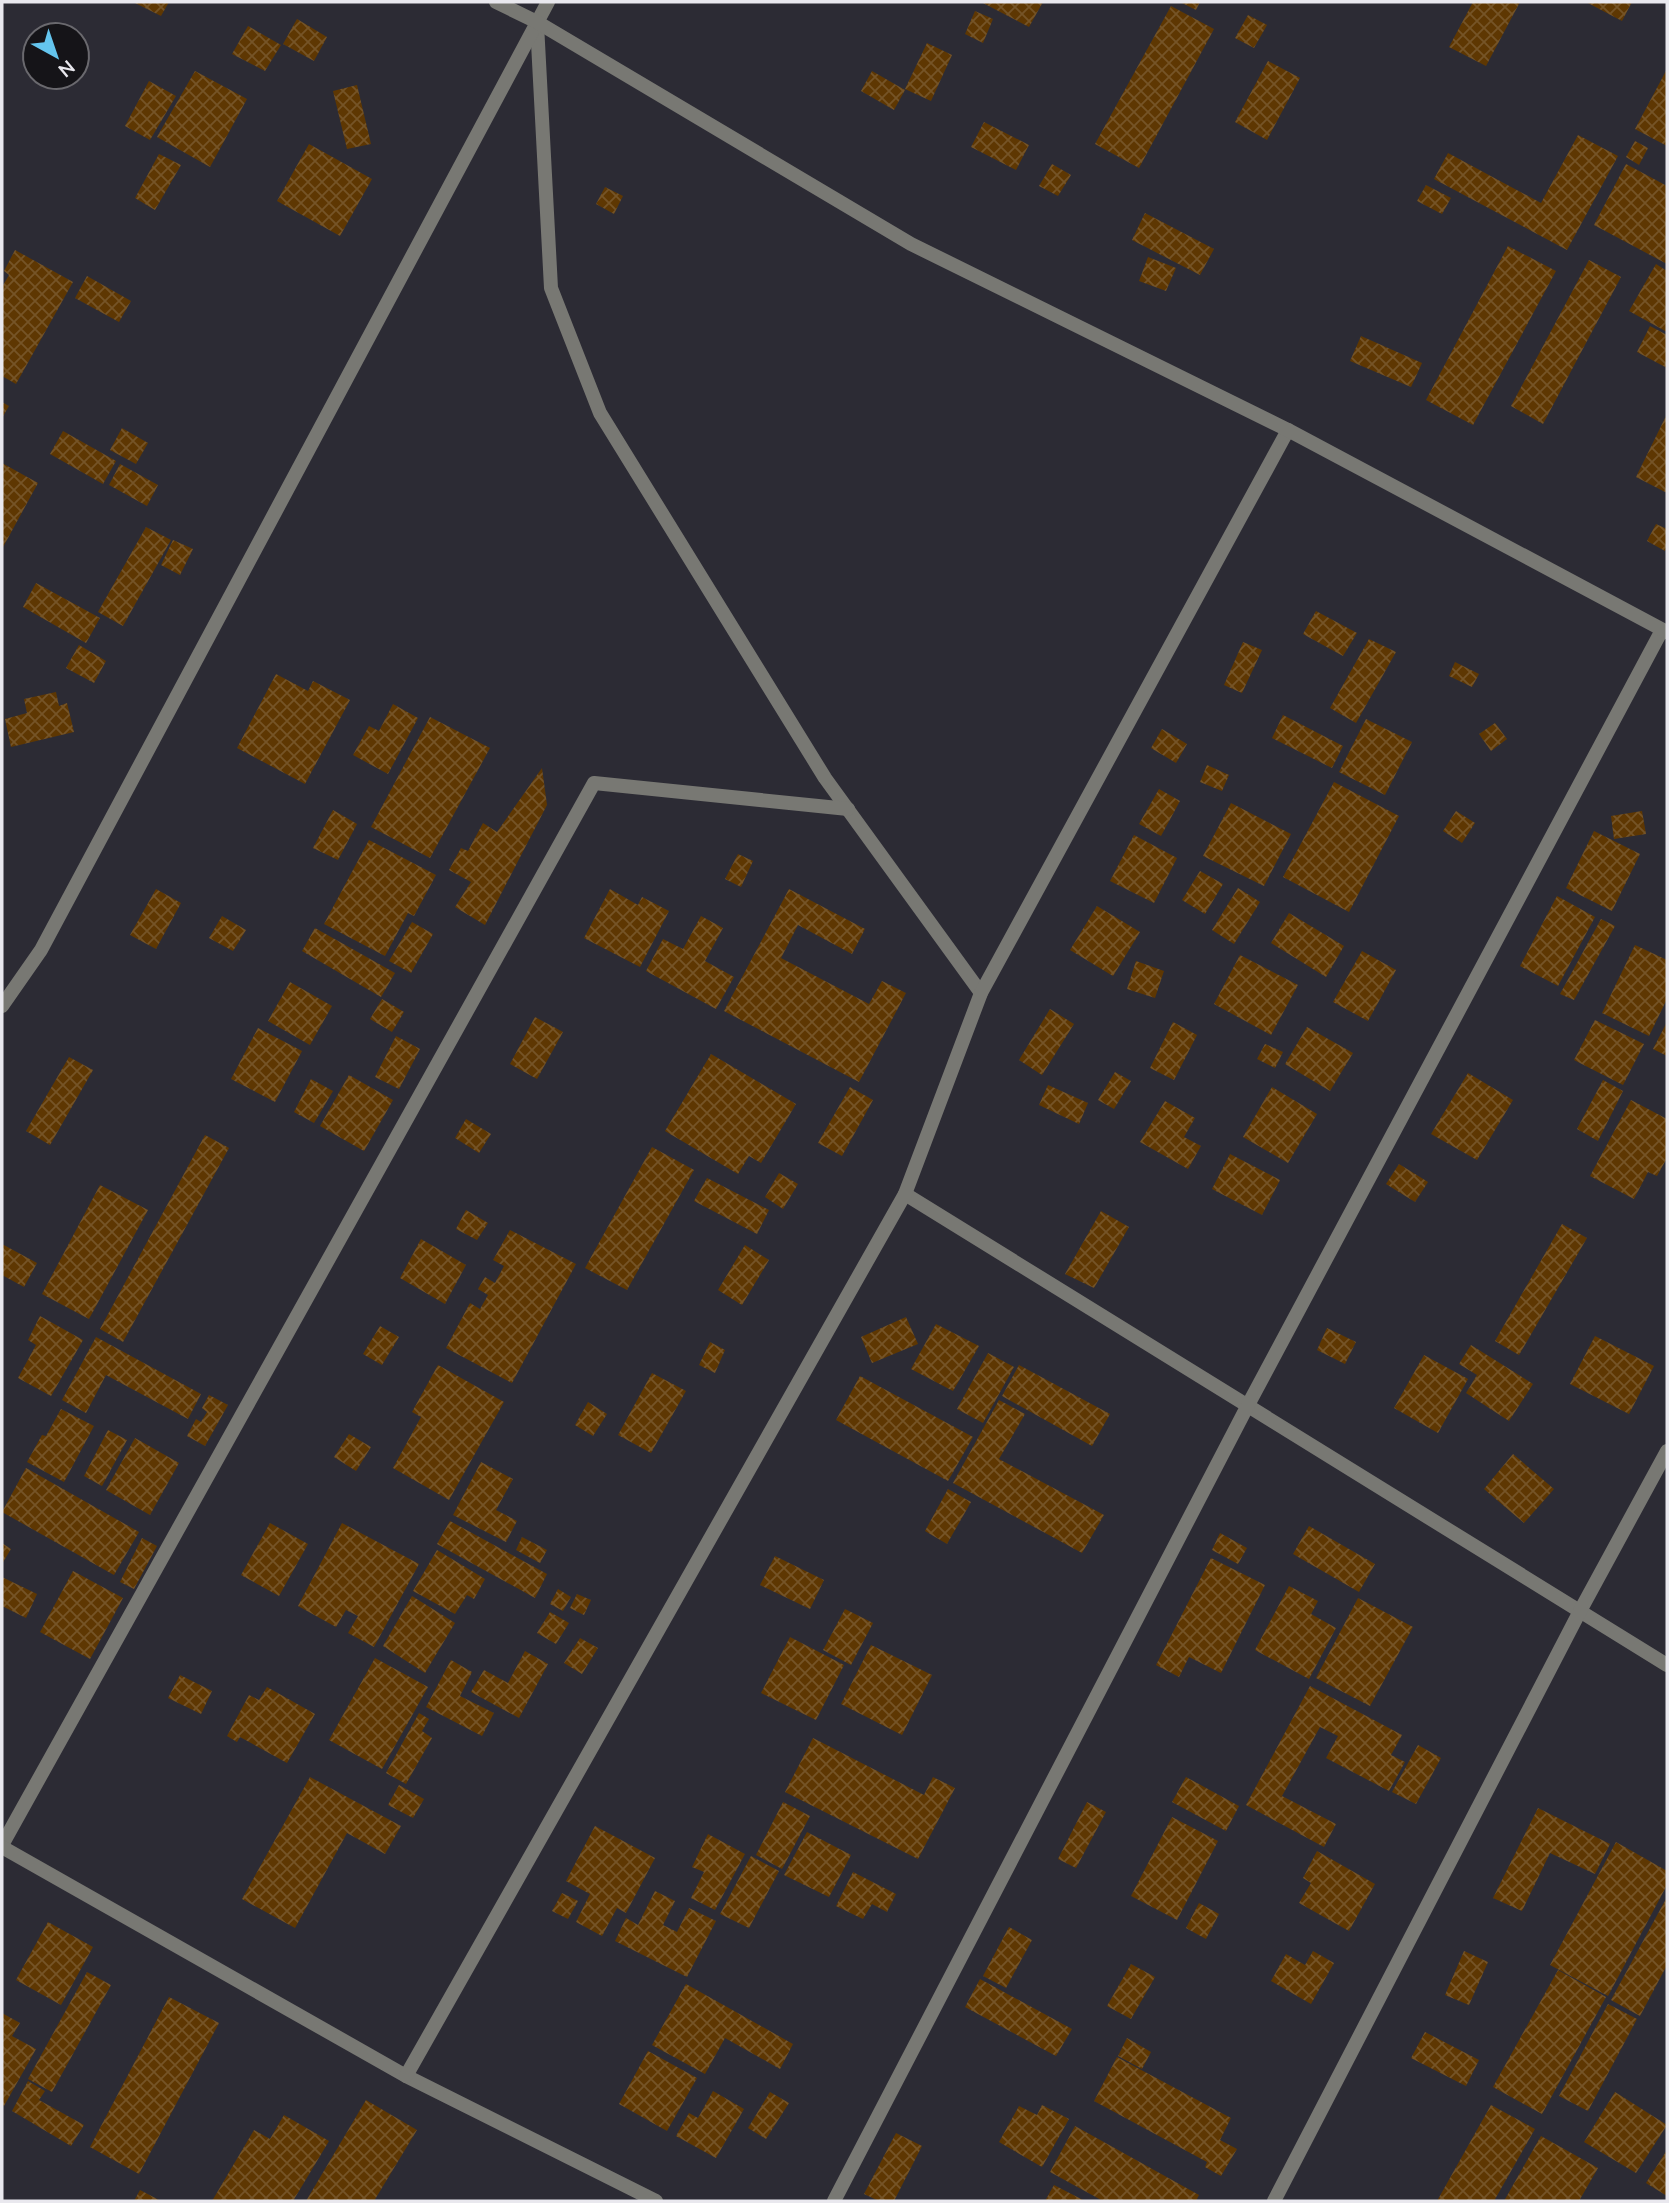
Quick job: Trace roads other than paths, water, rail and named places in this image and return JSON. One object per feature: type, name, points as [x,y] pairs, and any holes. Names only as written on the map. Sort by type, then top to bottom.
[{"type":"street","points":[[496,2],[537,22],[911,244],[1288,430],[1665,631],[1248,1405],[834,2201]]},
{"type":"street","points":[[2,1006],[41,950],[548,2]]},
{"type":"street","points":[[537,22],[551,288],[600,413],[825,778],[981,993]]},
{"type":"street","points":[[406,2076],[905,1194],[981,993],[1288,430]]},
{"type":"street","points":[[656,2201],[406,2076],[2,1846],[594,783],[848,809]]},
{"type":"street","points":[[905,1194],[1667,1665]]},
{"type":"street","points":[[1275,2201],[1580,1611],[1667,1451]]}]
